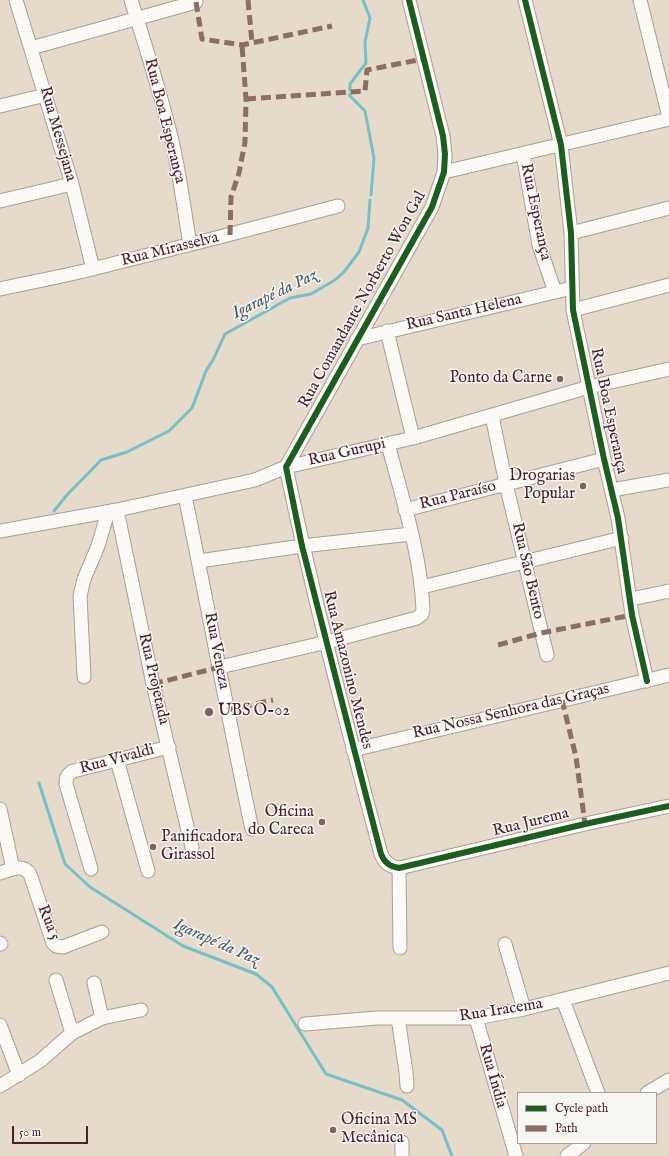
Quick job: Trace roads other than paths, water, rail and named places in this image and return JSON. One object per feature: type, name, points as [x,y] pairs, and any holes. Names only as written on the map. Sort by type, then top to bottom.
[{"type":"street","name":"Rua Messejana","points":[[16,0],[72,184],[93,269]]},
{"type":"street","name":"Rua Boa Esperança","points":[[131,0],[172,143],[190,244]]},
{"type":"street","name":"Rua Comandante Norberto Won Gal","points":[[286,467],[432,207],[444,172],[445,154],[440,122],[409,0]]},
{"type":"street","name":"Rua Boa Esperança","points":[[525,0],[561,145],[571,233],[573,310],[622,538],[632,615],[647,681]]},
{"type":"street","points":[[444,172],[669,118],[640,0]]},
{"type":"street","points":[[31,48],[196,2]]},
{"type":"street","points":[[0,106],[46,95]]},
{"type":"street","name":"Rua Esperança","points":[[523,154],[539,245],[555,292]]},
{"type":"street","points":[[0,201],[72,184]]},
{"type":"street","name":"Rua Mirasselva","points":[[0,290],[93,269],[230,235],[338,206]]},
{"type":"street","points":[[571,233],[669,208]]},
{"type":"street","points":[[573,310],[669,285]]},
{"type":"street","name":"Rua Santa Helena","points":[[357,340],[387,331],[572,288]]},
{"type":"street","points":[[387,331],[413,438]]},
{"type":"street","name":"Rua Gurupi","points":[[0,531],[112,511],[255,480],[286,467],[413,438],[589,388],[669,369]]},
{"type":"street","name":"Rua São Bento","points":[[492,416],[506,484],[547,655]]},
{"type":"street","points":[[220,667],[327,642],[417,618],[422,614],[422,587],[411,534],[388,444]]},
{"type":"street","name":"Rua Paraíso","points":[[405,510],[604,459]]},
{"type":"street","name":"Rua Amazonino Mendes","points":[[286,467],[302,546],[353,750],[381,854],[384,860],[399,874]]},
{"type":"street","points":[[612,490],[669,480]]},
{"type":"street","name":"Rua Veneza","points":[[185,496],[252,829]]},
{"type":"street","points":[[84,677],[80,596],[84,579],[112,511]]},
{"type":"street","name":"Rua Projetada","points":[[112,511],[192,847]]},
{"type":"street","points":[[198,561],[302,546],[411,534]]},
{"type":"street","points":[[422,587],[622,538]]},
{"type":"street","points":[[631,599],[669,591]]},
{"type":"street","name":"Rua Nossa Senhora das Graças","points":[[353,750],[669,675]]},
{"type":"street","name":"Rua Vivaldi","points":[[91,869],[66,784],[68,774],[73,771],[169,747]]},
{"type":"street","points":[[117,760],[148,871]]},
{"type":"street","name":"Rua Jurema","points":[[399,874],[585,824],[669,806]]},
{"type":"street","points":[[0,809],[13,869],[0,873]]},
{"type":"street","name":"Rua 5","points":[[13,869],[23,867],[27,869],[30,874],[53,943],[56,946],[63,946],[102,932]]},
{"type":"street","points":[[399,874],[400,948]]},
{"type":"street","points":[[505,944],[524,1009]]},
{"type":"street","name":"Rua Iracema","points":[[306,1024],[377,1018],[476,1018],[524,1009],[669,973]]},
{"type":"street","points":[[56,980],[72,1033]]},
{"type":"street","points":[[94,983],[102,1018]]},
{"type":"street","points":[[562,1000],[598,1092]]},
{"type":"street","points":[[0,1086],[40,1061],[72,1033],[102,1018],[140,1010]]},
{"type":"street","points":[[398,1018],[407,1086]]},
{"type":"street","name":"Rua Índia","points":[[476,1018],[516,1156]]},
{"type":"street","points":[[0,1025],[18,1075]]},
{"type":"street","points":[[649,1092],[669,1080]]},
{"type":"street","points":[[402,1142],[402,1156]]},
{"type":"street","points":[[567,1156],[583,1144]]},
{"type":"waterway","name":"Igarapé da Paz","points":[[350,90],[350,84],[366,63],[365,42],[370,18],[363,0]]},
{"type":"waterway","name":"Igarapé da Paz","points":[[350,94],[350,96],[365,111],[374,158],[371,195]]},
{"type":"waterway","name":"Igarapé da Paz","points":[[54,511],[66,496],[101,460],[127,452],[169,431],[192,408],[206,371],[225,334],[290,298],[311,294],[335,280],[344,272],[359,252],[368,228],[370,200]]},
{"type":"waterway","name":"Igarapé da Paz","points":[[39,783],[65,864],[90,887],[183,946],[256,974],[272,987],[326,1074],[402,1100],[442,1130],[452,1156]]},
{"type":"place","name":"Ponto da Carne","points":[[560,379]]},
{"type":"place","name":"Drogarias Popular","points":[[583,486]]},
{"type":"place","name":"UBS O-02","points":[[209,712]]},
{"type":"place","name":"Oficina do Careca","points":[[322,822]]},
{"type":"place","name":"Panificadora Girassol","points":[[153,847]]},
{"type":"place","name":"Oficina MS Mecânica","points":[[333,1130]]}]
